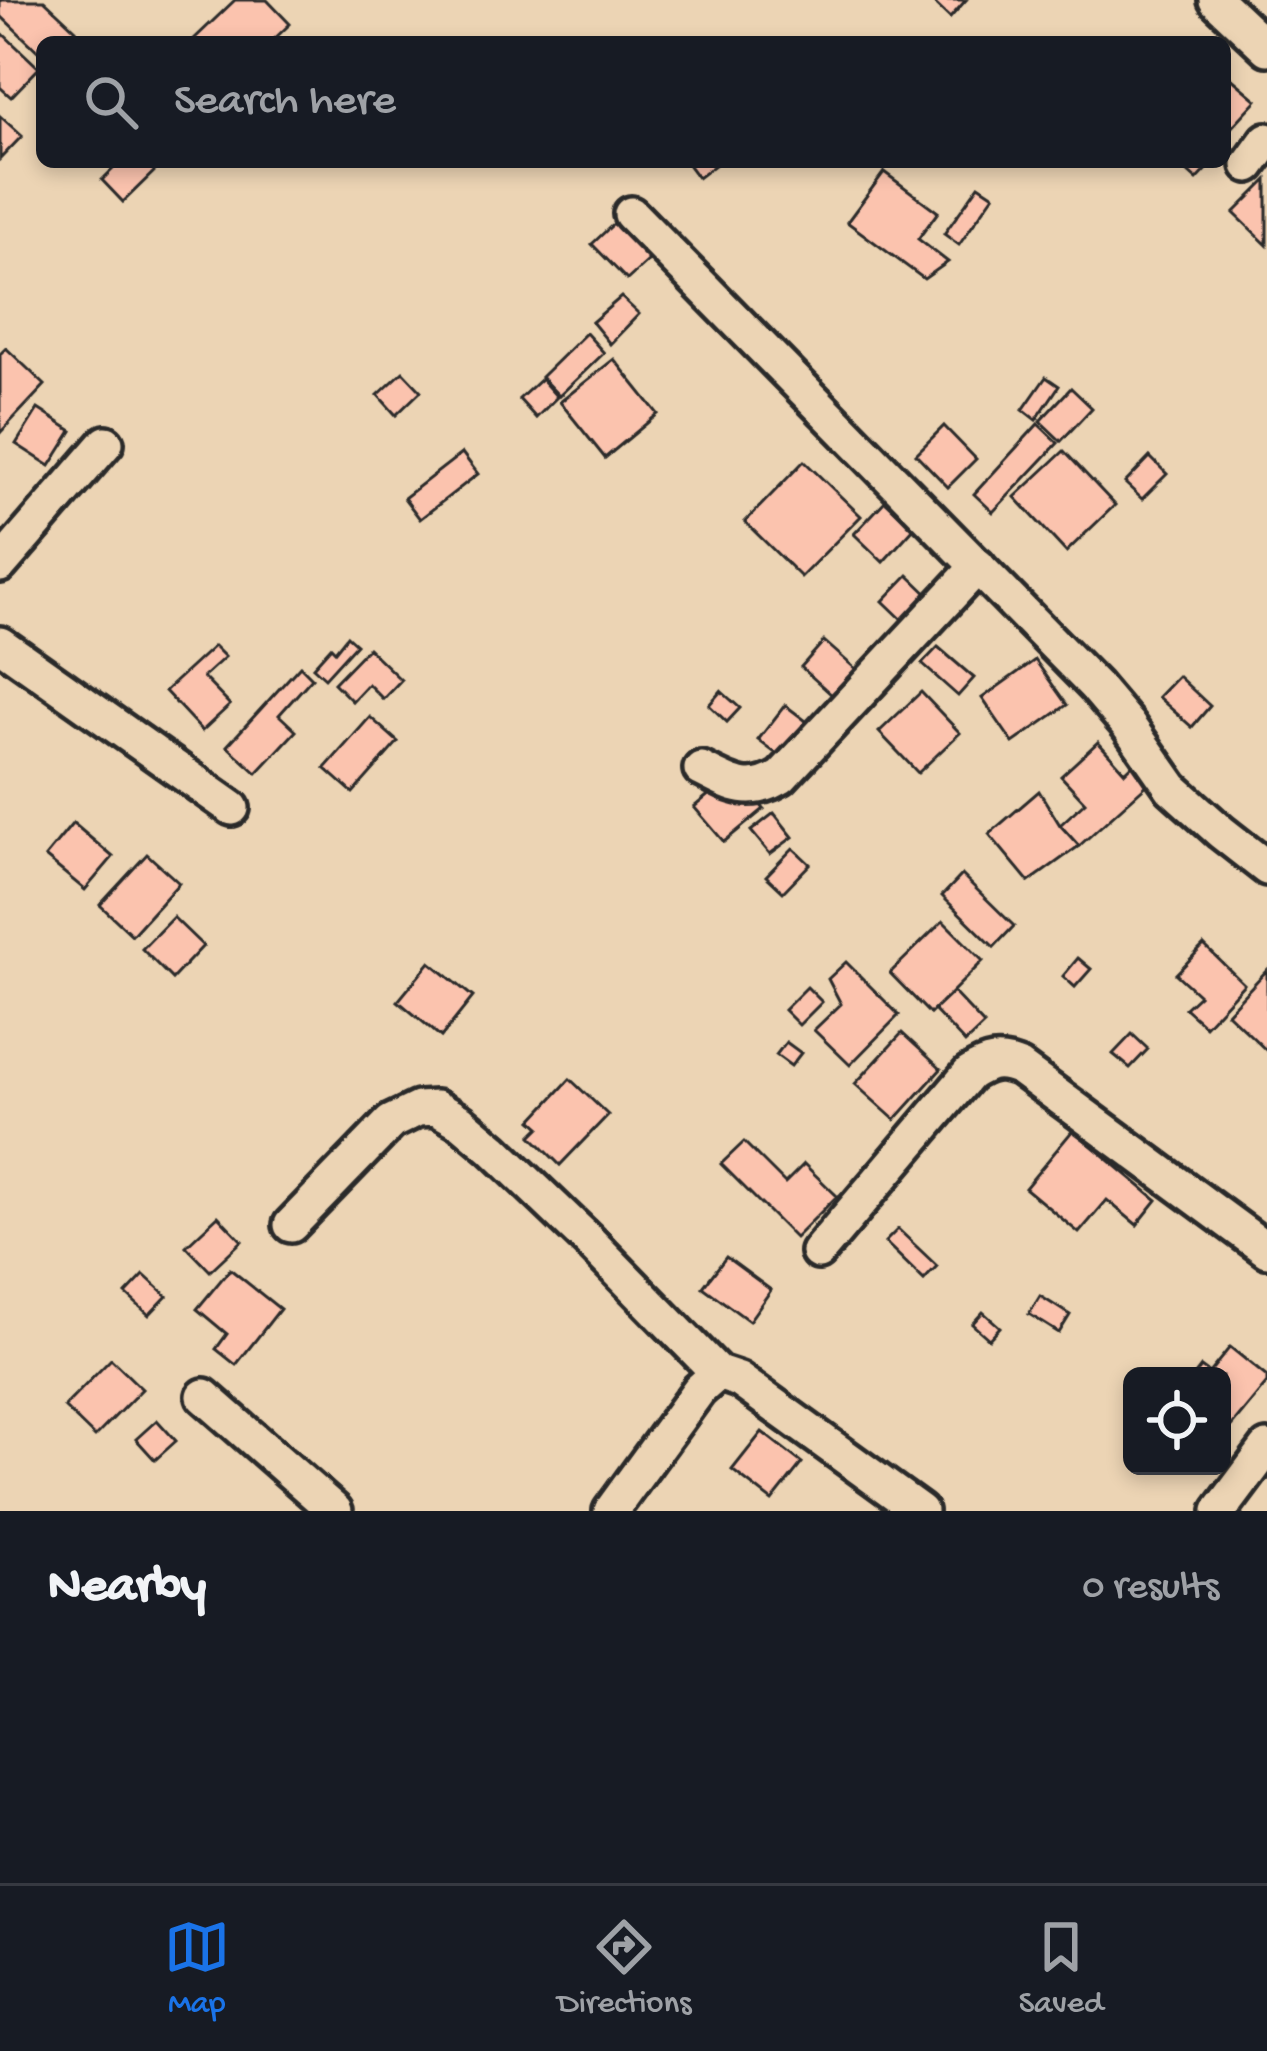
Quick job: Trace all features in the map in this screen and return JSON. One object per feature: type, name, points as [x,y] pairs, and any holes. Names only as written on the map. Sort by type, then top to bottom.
[{"type":"street","points":[[1216,0],[1267,48]]},
{"type":"street","points":[[631,214],[1095,686],[1172,788],[1267,868]]},
{"type":"street","points":[[0,565],[106,443]]},
{"type":"street","points":[[701,770],[749,788],[764,787],[781,776],[978,566]]},
{"type":"street","points":[[0,644],[232,808]]},
{"type":"street","points":[[818,1252],[969,1074],[986,1063],[1005,1062],[1020,1068],[1267,1250]]},
{"type":"street","points":[[291,1225],[391,1122],[418,1108],[436,1108],[493,1150],[718,1372],[739,1380],[920,1511]]},
{"type":"street","points":[[611,1511],[718,1372]]},
{"type":"street","points":[[204,1396],[335,1511]]},
{"type":"street","points":[[1220,1511],[1267,1448]]},
{"type":"building","points":[[0,0],[44,0],[76,30],[70,36],[36,36],[36,49],[0,15]]},
{"type":"building","points":[[235,0],[267,0],[290,24],[277,36],[197,36]]},
{"type":"building","points":[[931,0],[966,0],[950,18]]},
{"type":"building","points":[[0,31],[36,65],[36,71],[11,97],[0,87]]},
{"type":"building","points":[[1231,78],[1257,100],[1231,128]]},
{"type":"building","points":[[0,116],[22,136],[0,159]]},
{"type":"building","points":[[114,168],[158,168],[123,202],[102,180]]},
{"type":"building","points":[[691,168],[711,168],[698,178]]},
{"type":"building","points":[[1184,168],[1208,168],[1197,180]]},
{"type":"building","points":[[884,172],[938,212],[918,239],[948,262],[924,279],[847,222]]},
{"type":"building","points":[[1267,180],[1267,245],[1234,213]]},
{"type":"building","points":[[979,185],[994,195],[959,245],[944,234]]},
{"type":"building","points":[[624,214],[659,251],[627,280],[592,244]]},
{"type":"building","points":[[621,297],[639,314],[610,344],[592,322]]},
{"type":"building","points":[[586,333],[604,353],[559,396],[541,377]]},
{"type":"building","points":[[6,348],[45,385],[0,433],[0,354]]},
{"type":"building","points":[[614,359],[658,414],[605,458],[560,402]]},
{"type":"building","points":[[403,372],[421,391],[396,415],[378,395]]},
{"type":"building","points":[[1046,377],[1059,386],[1036,420],[1023,410]]},
{"type":"building","points":[[541,379],[557,397],[536,418],[519,399]]},
{"type":"building","points":[[1071,388],[1092,408],[1061,441],[1040,421]]},
{"type":"building","points":[[38,409],[72,431],[50,466],[16,444]]},
{"type":"building","points":[[1038,424],[1058,443],[993,512],[974,494]]},
{"type":"building","points":[[944,426],[976,459],[948,487],[916,454]]},
{"type":"building","points":[[1064,451],[1115,505],[1066,552],[1015,497]]},
{"type":"building","points":[[462,453],[478,474],[420,519],[404,498]]},
{"type":"building","points":[[1150,457],[1167,474],[1142,499],[1125,483]]},
{"type":"building","points":[[804,461],[861,516],[801,577],[745,522]]},
{"type":"building","points":[[885,501],[914,528],[883,562],[854,534]]},
{"type":"building","points":[[908,575],[936,602],[911,628],[883,601]]},
{"type":"building","points":[[347,636],[356,644],[325,678],[313,667]]},
{"type":"building","points":[[824,641],[867,679],[843,705],[801,667]]},
{"type":"building","points":[[214,646],[225,657],[203,677],[230,705],[202,731],[165,691]]},
{"type":"building","points":[[938,647],[974,678],[958,696],[922,664]]},
{"type":"building","points":[[368,648],[401,680],[383,699],[368,684],[352,701],[334,683]]},
{"type":"building","points":[[1035,660],[1067,705],[1013,743],[982,698]]},
{"type":"building","points":[[300,666],[312,678],[279,715],[296,731],[257,773],[227,746]]},
{"type":"building","points":[[1178,676],[1210,706],[1192,727],[1158,697]]},
{"type":"building","points":[[721,691],[740,708],[727,722],[709,705]]},
{"type":"building","points":[[921,692],[960,733],[918,773],[879,732]]},
{"type":"building","points":[[785,705],[818,730],[791,765],[758,740]]},
{"type":"building","points":[[370,717],[398,742],[353,793],[325,768]]},
{"type":"building","points":[[1098,742],[1125,772],[1146,752],[1150,782],[1079,846],[1060,825],[1085,802],[1061,776]]},
{"type":"building","points":[[735,773],[764,809],[724,842],[694,807]]},
{"type":"building","points":[[1039,791],[1079,846],[1029,882],[989,834]]},
{"type":"building","points":[[774,813],[793,837],[770,854],[751,831]]},
{"type":"building","points":[[73,823],[113,857],[85,890],[45,857]]},
{"type":"building","points":[[793,848],[810,864],[783,892],[766,876]]},
{"type":"building","points":[[147,854],[179,883],[132,935],[100,905]]},
{"type":"building","points":[[962,875],[1014,926],[994,947],[942,896]]},
{"type":"building","points":[[173,917],[203,946],[172,979],[142,949]]},
{"type":"building","points":[[943,921],[983,961],[930,1014],[890,973]]},
{"type":"building","points":[[1204,945],[1244,984],[1205,1026],[1185,1008],[1199,995],[1176,974]]},
{"type":"building","points":[[1078,958],[1091,969],[1075,987],[1063,976]]},
{"type":"building","points":[[430,962],[473,997],[441,1037],[398,1001]]},
{"type":"building","points":[[846,962],[899,1015],[850,1065],[814,1030],[841,1004],[828,979]]},
{"type":"building","points":[[1267,970],[1267,1051],[1227,1013]]},
{"type":"building","points":[[807,987],[822,1002],[799,1025],[784,1010]]},
{"type":"building","points":[[953,992],[984,1025],[965,1043],[934,1010]]},
{"type":"building","points":[[902,1033],[941,1069],[895,1120],[855,1084]]},
{"type":"building","points":[[1132,1034],[1148,1049],[1130,1068],[1113,1054]]},
{"type":"building","points":[[786,1042],[801,1053],[791,1066],[776,1055]]},
{"type":"building","points":[[570,1079],[608,1115],[560,1165],[531,1136],[540,1127],[532,1120]]},
{"type":"building","points":[[1073,1130],[1157,1200],[1137,1225],[1107,1200],[1079,1233],[1025,1188]]},
{"type":"building","points":[[744,1142],[785,1183],[804,1164],[837,1196],[795,1238],[721,1164]]},
{"type":"building","points":[[218,1216],[242,1241],[210,1271],[186,1246]]},
{"type":"building","points":[[898,1229],[937,1266],[924,1280],[885,1242]]},
{"type":"building","points":[[726,1257],[771,1290],[749,1321],[703,1287]]},
{"type":"building","points":[[230,1269],[280,1309],[236,1365],[216,1349],[227,1334],[197,1309]]},
{"type":"building","points":[[144,1275],[167,1296],[149,1315],[126,1294]]},
{"type":"building","points":[[1040,1296],[1070,1315],[1059,1333],[1029,1314]]},
{"type":"building","points":[[983,1312],[1000,1327],[989,1339],[972,1324]]},
{"type":"building","points":[[1230,1347],[1267,1377],[1231,1427],[1231,1367],[1214,1367]]},
{"type":"building","points":[[111,1359],[142,1389],[95,1437],[64,1407]]},
{"type":"building","points":[[157,1420],[176,1441],[155,1460],[136,1439]]},
{"type":"building","points":[[762,1432],[802,1463],[772,1501],[732,1470]]}]
